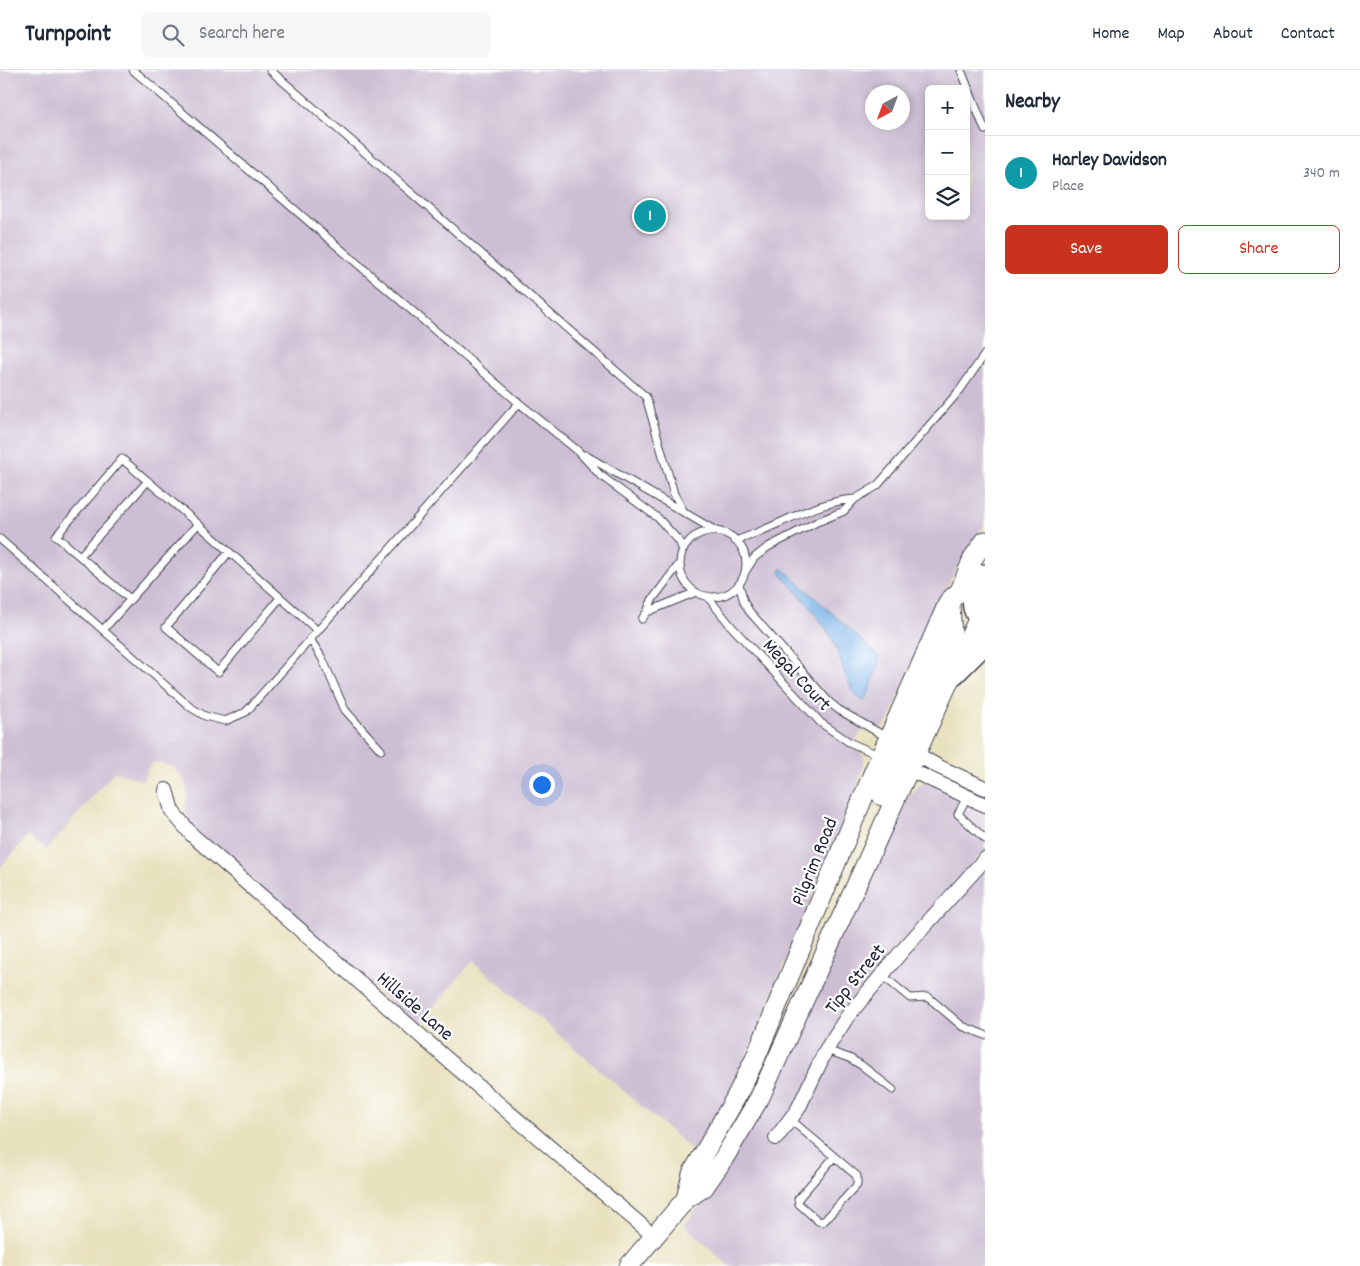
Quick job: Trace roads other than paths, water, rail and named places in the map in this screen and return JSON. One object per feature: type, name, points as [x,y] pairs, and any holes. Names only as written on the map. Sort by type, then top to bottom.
[{"type":"highway","points":[[983,613],[975,608],[974,600],[985,577]]},
{"type":"highway","points":[[953,672],[985,640]]},
{"type":"street","name":"Pilgrim Road","points":[[901,758],[889,738],[950,602],[960,590],[973,558],[985,541]]},
{"type":"street","points":[[901,758],[952,635],[950,602]]},
{"type":"street","name":"Pilgrim Road","points":[[629,1266],[686,1199],[704,1186],[724,1158],[760,1097],[843,912],[845,889],[858,849],[892,775],[953,672],[983,613]]},
{"type":"street","name":"Pilgrim Road","points":[[686,1199],[692,1174],[736,1099],[901,758]]},
{"type":"street","points":[[901,758],[937,766],[985,788]]},
{"type":"street","points":[[901,758],[967,797],[985,805]]},
{"type":"street","name":"Hillside Lane","points":[[166,790],[172,812],[192,835],[472,1081],[655,1237]]},
{"type":"street","name":"Tipp Street","points":[[776,1138],[798,1109],[826,1050],[847,1017],[985,859]]},
{"type":"lane","points":[[133,70],[519,403],[578,451],[600,475],[658,518],[679,541],[683,550]]},
{"type":"lane","points":[[270,70],[646,397],[674,494],[684,512]]},
{"type":"lane","points":[[961,70],[985,130]]},
{"type":"lane","points":[[717,531],[703,532],[691,539],[683,550],[680,563],[682,577],[690,588],[702,595],[715,597],[728,593],[739,584],[754,558],[768,547],[817,522],[844,511],[856,499],[886,477],[960,390],[985,354]]},
{"type":"lane","points":[[0,539],[190,707],[205,716],[225,721],[246,712],[519,403]]},
{"type":"lane","points":[[578,451],[717,531],[730,536],[740,545],[745,558],[745,572]]},
{"type":"lane","points":[[130,599],[56,536],[122,459],[318,631]]},
{"type":"lane","points":[[80,556],[148,482]]},
{"type":"lane","points":[[735,540],[755,535],[781,521],[839,500],[856,499]]},
{"type":"lane","points":[[103,630],[198,524]]},
{"type":"lane","points":[[229,552],[166,627],[218,672],[280,598]]},
{"type":"lane","points":[[642,619],[652,600],[680,563]]},
{"type":"lane","name":"Megal Court","points":[[739,584],[749,611],[830,702],[838,710],[889,738]]},
{"type":"lane","points":[[647,612],[696,592]]},
{"type":"lane","name":"Megal Court","points":[[707,596],[731,626],[821,723],[849,742],[901,758]]},
{"type":"lane","points":[[310,640],[322,658],[345,710],[381,750]]},
{"type":"lane","points":[[967,797],[958,814],[985,839]]},
{"type":"lane","points":[[882,975],[910,998],[928,997],[962,1026],[985,1035]]},
{"type":"lane","points":[[826,1050],[849,1058],[861,1065],[893,1090]]},
{"type":"lane","points":[[791,1120],[857,1176],[857,1185],[822,1222],[818,1221],[799,1204],[798,1199],[834,1157]]},
{"type":"water","points":[[782,568],[879,656],[879,665],[866,700],[863,701],[852,688],[847,680],[831,636],[807,603],[780,573]]},
{"type":"place","name":"Harley Davidson","points":[[650,216]]}]
